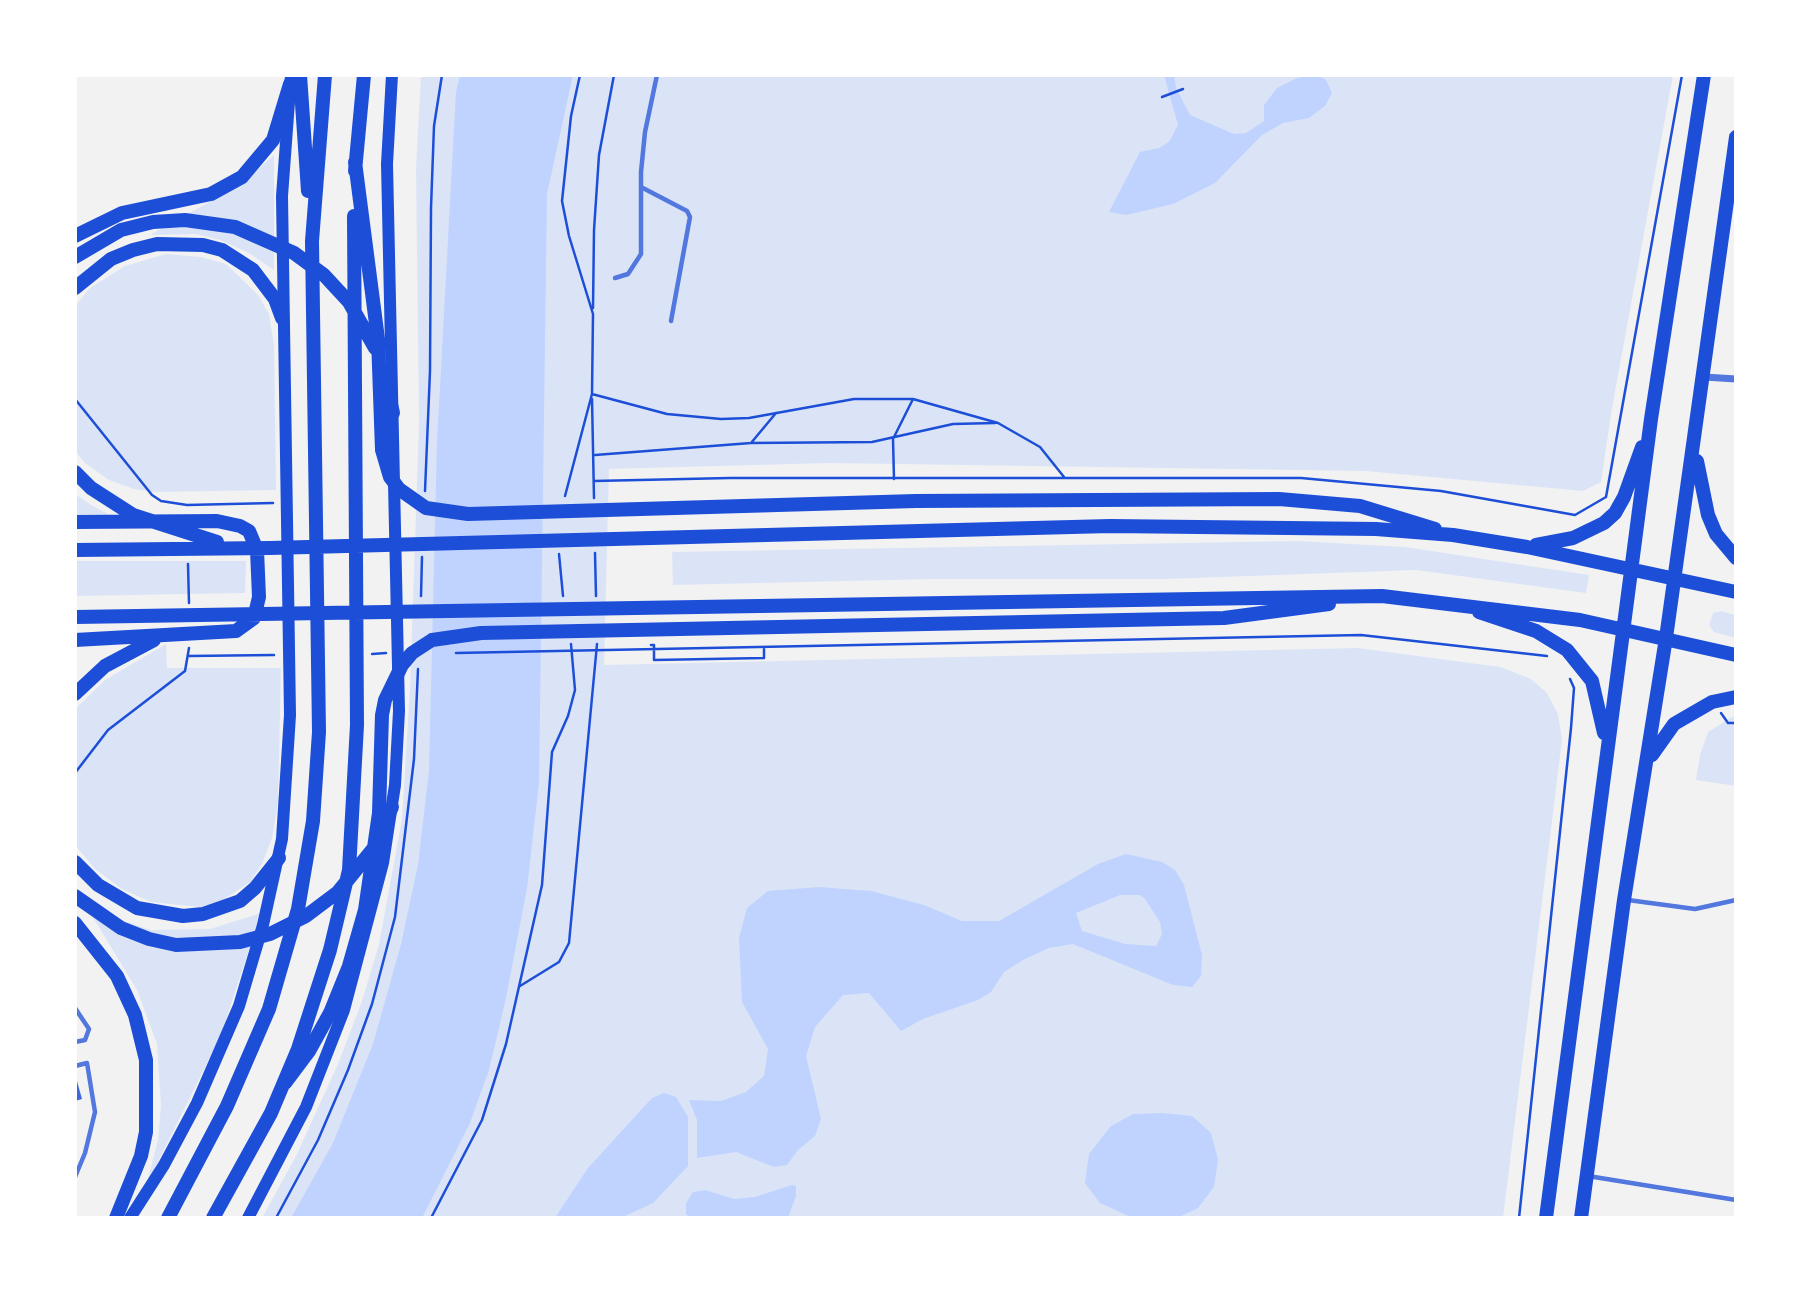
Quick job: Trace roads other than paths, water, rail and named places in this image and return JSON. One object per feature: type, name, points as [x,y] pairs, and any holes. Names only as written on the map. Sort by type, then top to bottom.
[{"type":"main road","points":[[168,1218],[205,1153],[250,1059],[284,964],[309,853],[319,732],[312,241],[325,75]]},
{"type":"main road","points":[[285,1083],[330,950],[349,870],[353,822],[357,725],[355,162],[364,75]]},
{"type":"main road","points":[[248,1218],[306,1107],[344,1010],[373,907],[392,807],[399,711],[387,164],[392,75]]},
{"type":"main road","points":[[1546,1218],[1651,419],[1704,75]]},
{"type":"main road","points":[[294,78],[312,241]]},
{"type":"main road","points":[[75,236],[122,213],[211,194],[242,177],[273,140],[294,78]]},
{"type":"main road","points":[[130,1218],[175,1146],[220,1052],[251,969],[278,858],[287,790],[290,715],[282,318],[283,149],[294,78]]},
{"type":"main road","points":[[1581,1218],[1624,900],[1675,577],[1736,137]]},
{"type":"main road","points":[[355,162],[378,339],[382,450],[390,477],[412,500],[440,512],[590,512],[916,501],[1307,500],[1383,511],[1453,536]]},
{"type":"main road","points":[[75,257],[121,230],[167,220],[218,223],[275,243],[310,263],[349,302],[377,351],[393,413]]},
{"type":"main road","points":[[75,288],[101,266],[133,250],[181,243],[222,250],[253,270],[275,299],[282,318]]},
{"type":"main road","points":[[1527,547],[1573,538],[1604,523],[1615,513],[1624,496],[1651,419]]},
{"type":"main road","points":[[1695,435],[1697,467],[1708,515],[1716,534],[1736,558]]},
{"type":"main road","points":[[75,472],[110,501],[161,526],[230,545],[270,548]]},
{"type":"main road","points":[[75,523],[217,521],[240,526],[249,531],[257,550],[259,597],[254,618],[236,631],[75,640]]},
{"type":"main road","points":[[75,550],[270,548],[1110,526],[1376,529],[1453,536],[1527,547],[1632,567],[1736,592]]},
{"type":"main road","points":[[213,1218],[285,1083],[309,1051],[330,1013],[349,966],[365,910],[379,813],[382,715],[391,685],[412,653],[432,640],[481,633],[587,636],[1224,618],[1382,596]]},
{"type":"main road","points":[[75,618],[1382,596],[1444,601],[1623,628],[1736,655]]},
{"type":"main road","points":[[1444,601],[1536,631],[1567,650],[1591,681],[1603,722],[1605,770]]},
{"type":"main road","points":[[75,694],[105,666],[155,639],[214,621],[266,614]]},
{"type":"main road","points":[[1647,765],[1660,740],[1674,724],[1712,702],[1736,696]]},
{"type":"main road","points":[[75,896],[121,928],[176,945],[240,942],[270,934],[306,916],[338,892],[369,857],[392,807]]},
{"type":"main road","points":[[75,862],[98,885],[137,908],[183,916],[223,909],[256,888],[278,858]]},
{"type":"main road","points":[[75,923],[117,976],[135,1015],[146,1060],[146,1132],[141,1156],[116,1218]]},
{"type":"street","points":[[1704,377],[1736,379]]},
{"type":"lane","points":[[615,278],[628,274],[641,254],[641,187],[645,132],[657,75]]},
{"type":"lane","points":[[641,187],[687,211],[690,216],[671,321]]},
{"type":"lane","points":[[1624,900],[1695,909],[1736,900]]},
{"type":"lane","points":[[75,1008],[89,1029],[85,1040],[75,1042]]},
{"type":"lane","points":[[75,1066],[87,1063],[95,1112],[85,1153],[75,1177]]},
{"type":"lane","points":[[1587,1175],[1736,1200]]},
{"type":"water","points":[[460,75],[573,75],[547,194],[539,783],[527,888],[489,1070],[470,1123],[422,1218],[291,1218],[333,1143],[373,1044],[401,944],[418,865],[429,771],[437,442],[456,92]]},
{"type":"water","points":[[1164,75],[1174,75],[1176,88],[1190,115],[1234,134],[1246,133],[1264,121],[1264,105],[1277,88],[1297,78],[1317,75],[1326,80],[1332,93],[1325,106],[1309,118],[1283,123],[1262,135],[1215,183],[1173,204],[1126,215],[1109,212],[1140,152],[1159,148],[1169,142],[1178,125]]},
{"type":"water","points":[[1126,854],[1162,862],[1175,870],[1184,885],[1202,955],[1201,976],[1192,987],[1173,985],[1073,944],[1049,948],[1023,960],[1004,972],[991,992],[978,1000],[923,1019],[901,1031],[869,993],[843,995],[815,1027],[806,1056],[821,1119],[815,1136],[798,1150],[787,1165],[774,1167],[736,1152],[697,1158],[697,1120],[689,1100],[721,1101],[746,1092],[764,1076],[768,1049],[742,1002],[739,938],[747,908],[768,891],[819,887],[871,891],[924,905],[962,921],[999,921],[1098,864]],"holes":[[[1120,895],[1140,895],[1160,922],[1162,934],[1156,946],[1125,944],[1082,931],[1076,913]]]},
{"type":"water","points":[[664,1093],[676,1097],[688,1117],[688,1166],[653,1203],[621,1218],[555,1218],[588,1168],[652,1098]]},
{"type":"water","points":[[1133,1114],[1192,1116],[1211,1133],[1218,1160],[1214,1187],[1198,1208],[1177,1218],[1133,1218],[1100,1203],[1085,1183],[1089,1154],[1111,1126]]},
{"type":"water","points":[[796,1186],[796,1196],[788,1218],[691,1218],[686,1214],[686,1203],[693,1192],[705,1190],[734,1199],[755,1197]]}]
